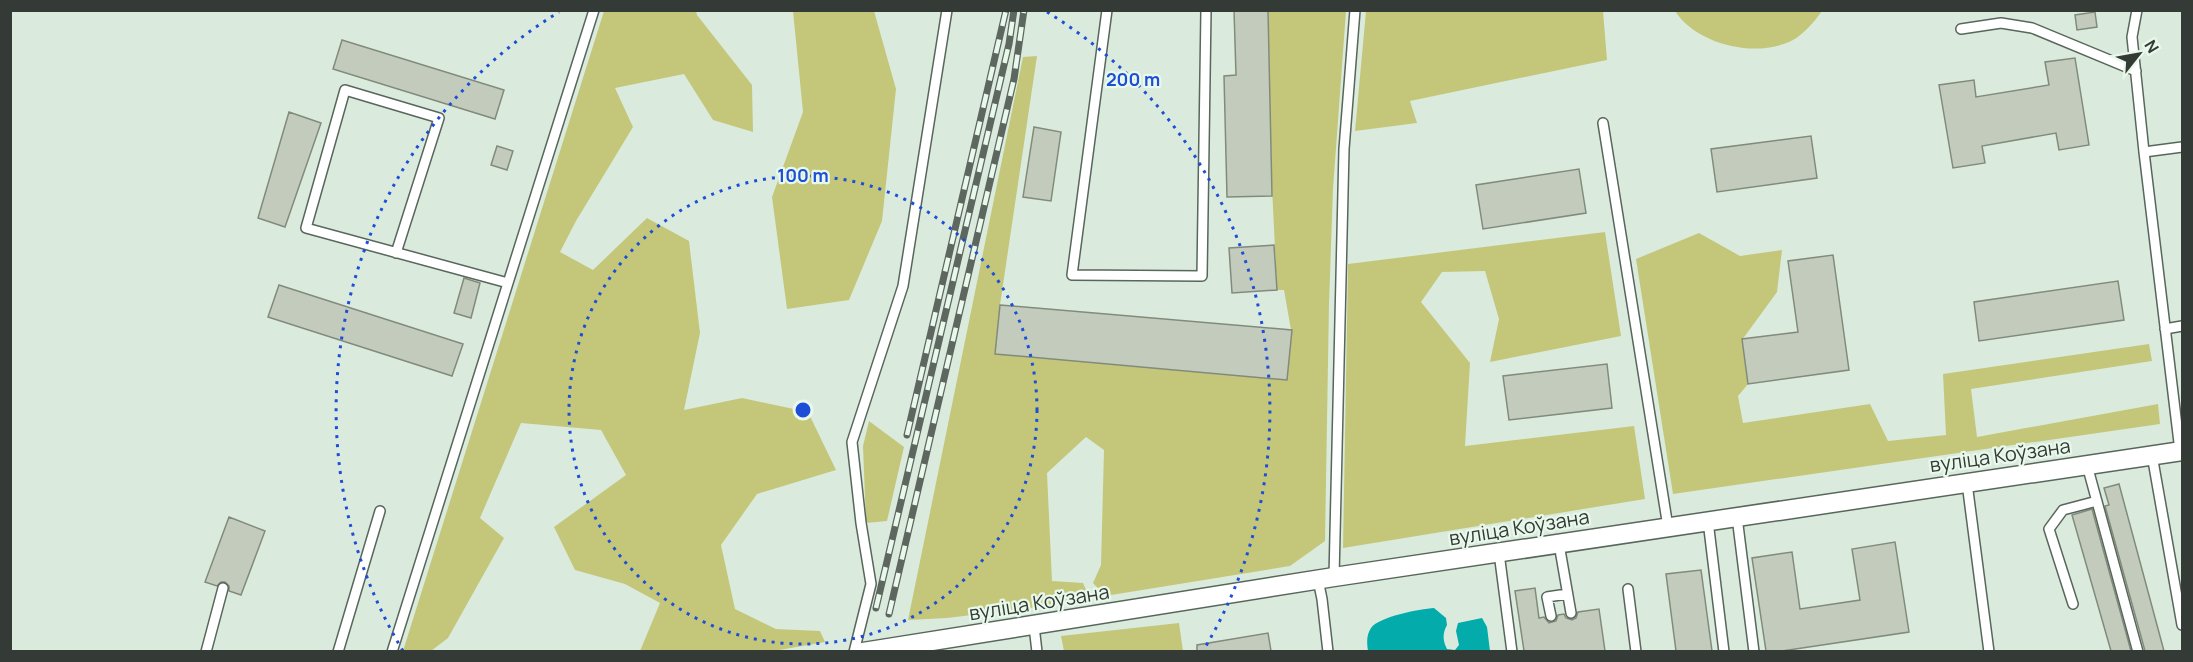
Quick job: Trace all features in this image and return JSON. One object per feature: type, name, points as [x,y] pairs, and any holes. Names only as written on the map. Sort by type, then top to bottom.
[{"type":"street","name":"вуліца Коўзана","points":[[863,651],[1668,527],[2181,451]]},
{"type":"lane","points":[[392,651],[594,10]]},
{"type":"lane","points":[[854,651],[871,584],[852,442],[903,286],[947,10]]},
{"type":"lane","points":[[1107,10],[1072,275],[1202,276],[1206,10]]},
{"type":"lane","points":[[1328,651],[1323,599],[1326,579],[1344,149],[1355,10]]},
{"type":"lane","points":[[2137,10],[2132,37],[2181,451]]},
{"type":"lane","points":[[1961,29],[2001,23],[2032,28],[2136,71]]},
{"type":"lane","points":[[396,253],[439,118],[345,90],[306,228],[396,253],[508,283]]},
{"type":"lane","points":[[1603,123],[1668,527]]},
{"type":"lane","points":[[2144,152],[2182,147]]},
{"type":"lane","points":[[2165,329],[2182,326]]},
{"type":"lane","points":[[2152,455],[2178,578],[2182,626]]},
{"type":"lane","points":[[2087,465],[2138,651]]},
{"type":"lane","points":[[1967,483],[1989,651]]},
{"type":"lane","points":[[2073,604],[2049,530],[2063,510],[2097,501]]},
{"type":"lane","points":[[338,651],[380,511]]},
{"type":"lane","points":[[1737,517],[1754,651]]},
{"type":"lane","points":[[1708,521],[1724,651]]},
{"type":"lane","points":[[1559,544],[1571,613]]},
{"type":"lane","points":[[1499,553],[1512,651]]},
{"type":"lane","points":[[206,651],[223,588]]},
{"type":"lane","points":[[1628,589],[1636,651]]},
{"type":"lane","points":[[1551,616],[1547,597],[1568,594]]},
{"type":"lane","points":[[1034,626],[1037,651]]},
{"type":"green space","points":[[604,11],[696,11],[752,85],[753,132],[713,120],[684,74],[615,88],[633,127],[576,221],[560,252],[593,270],[647,218],[689,241],[700,333],[684,410],[742,398],[808,412],[836,470],[757,494],[721,545],[735,609],[776,629],[820,631],[825,642],[774,651],[640,651],[660,603],[625,584],[575,570],[554,527],[626,475],[601,430],[521,423],[480,518],[504,538],[448,638],[431,651],[403,651]]},
{"type":"green space","points":[[793,11],[874,11],[896,89],[882,221],[849,300],[787,309],[772,197],[803,112]]},
{"type":"green space","points":[[1268,11],[1346,11],[1333,189],[1325,541],[1290,566],[1105,596],[1093,583],[1101,565],[1104,450],[1086,437],[1047,473],[1052,581],[1083,583],[1091,601],[947,618],[908,620],[1023,57],[1037,56],[1000,305],[995,354],[1287,379],[1291,330],[1284,290],[1277,290]]},
{"type":"green space","points":[[1366,11],[1603,11],[1607,60],[1410,101],[1417,123],[1355,131]]},
{"type":"green space","points":[[1675,11],[1822,11],[1809,27],[1793,40],[1778,46],[1746,48],[1713,40],[1698,33]]},
{"type":"green space","points":[[1605,232],[1621,336],[1490,362],[1499,319],[1485,271],[1442,272],[1421,302],[1470,363],[1465,446],[1634,426],[1645,499],[1343,548],[1348,264]]},
{"type":"green space","points":[[1699,233],[1740,256],[1782,250],[1777,292],[1742,340],[1748,384],[1738,396],[1743,423],[1870,404],[1888,441],[1946,435],[1943,374],[2149,344],[2152,361],[1971,389],[1977,437],[2158,404],[2160,424],[1673,494],[1636,259]]},
{"type":"green space","points":[[869,421],[904,447],[887,521],[866,523],[863,446]]},
{"type":"green space","points":[[1179,623],[1183,651],[1064,651],[1061,636]]},
{"type":"water","points":[[1434,608],[1446,618],[1444,637],[1447,649],[1455,650],[1459,645],[1456,631],[1458,623],[1482,618],[1487,627],[1490,651],[1368,651],[1368,634],[1375,624],[1400,614]]},
{"type":"building","points":[[1234,10],[1268,10],[1272,196],[1227,197],[1224,76],[1236,75]]},
{"type":"building","points":[[2095,12],[2097,27],[2077,30],[2075,15]]},
{"type":"building","points":[[342,40],[504,90],[495,119],[333,69]]},
{"type":"building","points":[[2075,58],[2089,145],[2059,150],[2056,133],[1982,146],[1985,163],[1953,168],[1939,85],[1974,80],[1976,97],[2049,85],[2045,62]]},
{"type":"building","points":[[289,112],[321,123],[285,227],[258,218]]},
{"type":"building","points":[[1034,127],[1061,132],[1051,201],[1023,197]]},
{"type":"building","points":[[1811,136],[1817,178],[1717,192],[1711,149]]},
{"type":"building","points":[[497,146],[513,151],[507,170],[491,165]]},
{"type":"building","points":[[1579,169],[1586,213],[1483,229],[1476,185]]},
{"type":"building","points":[[1274,245],[1277,290],[1232,293],[1229,248]]},
{"type":"building","points":[[1833,255],[1849,370],[1748,384],[1742,339],[1798,332],[1788,261]]},
{"type":"building","points":[[464,278],[480,283],[471,318],[454,313]]},
{"type":"building","points":[[2118,281],[2124,320],[1979,341],[1974,302]]},
{"type":"building","points":[[279,285],[463,344],[452,376],[268,317]]},
{"type":"building","points":[[1000,305],[1292,330],[1287,380],[995,354]]},
{"type":"building","points":[[1607,364],[1612,408],[1509,420],[1503,376]]},
{"type":"building","points":[[2119,484],[2164,651],[2145,651],[2105,506],[2109,505],[2104,488]]},
{"type":"building","points":[[2092,509],[2131,651],[2111,651],[2072,515]]},
{"type":"building","points":[[229,517],[265,531],[241,595],[229,591],[229,586],[225,582],[217,586],[205,582]]},
{"type":"building","points":[[1895,542],[1909,632],[1782,651],[1766,651],[1752,558],[1792,552],[1800,609],[1860,600],[1852,549]]},
{"type":"building","points":[[1701,570],[1712,651],[1676,651],[1666,574]]},
{"type":"building","points":[[1535,588],[1539,618],[1544,617],[1549,623],[1556,621],[1558,615],[1564,614],[1566,618],[1572,620],[1576,618],[1578,612],[1599,609],[1605,651],[1524,651],[1515,591]]},
{"type":"building","points":[[1268,633],[1271,651],[1197,651],[1197,645]]},
{"type":"railway","points":[[907,435],[1006,10]]},
{"type":"railway","points":[[876,608],[1009,44],[1014,10]]},
{"type":"railway","points":[[889,614],[1014,79],[1024,10]]}]
